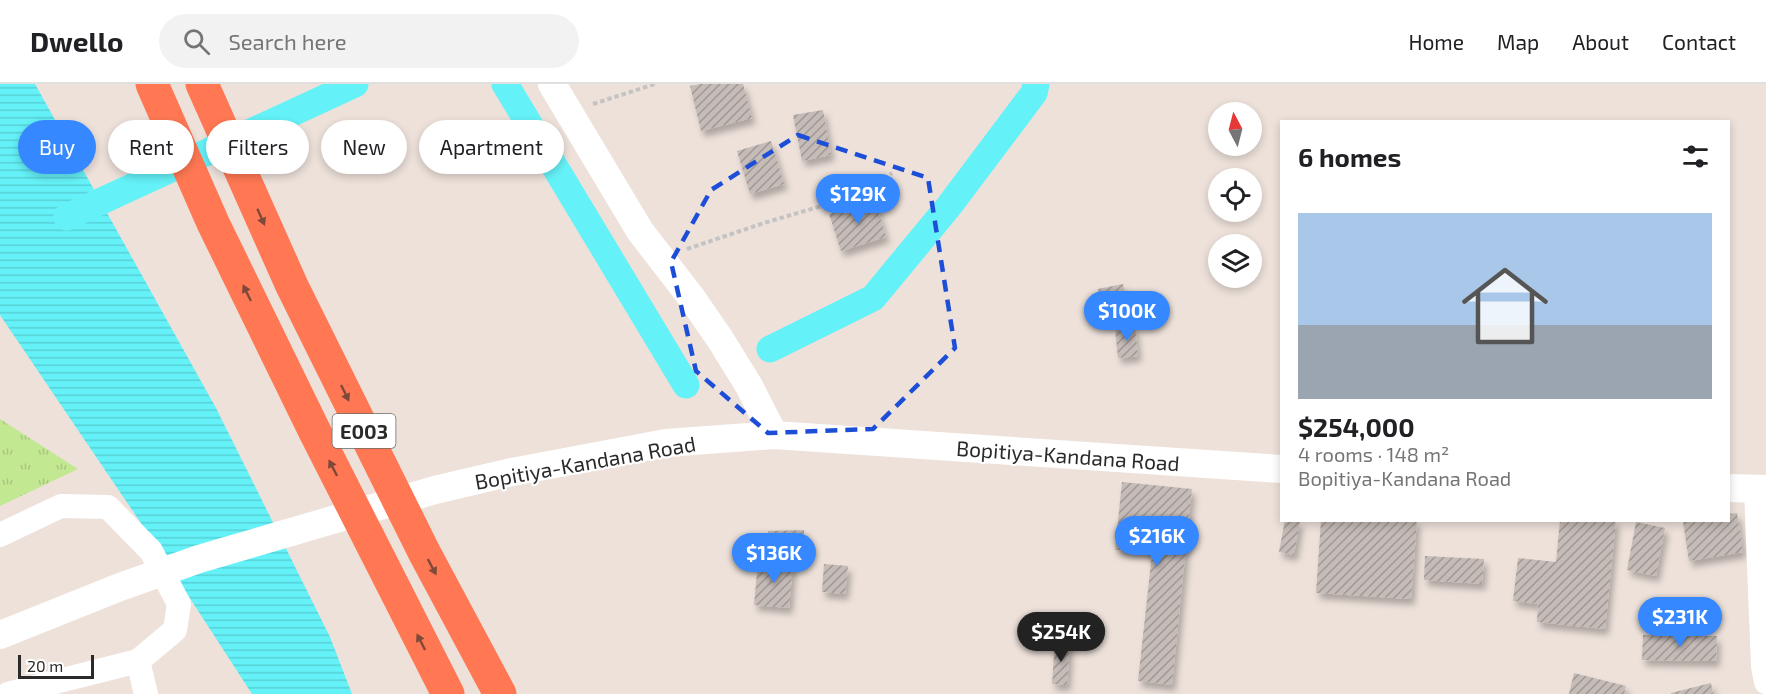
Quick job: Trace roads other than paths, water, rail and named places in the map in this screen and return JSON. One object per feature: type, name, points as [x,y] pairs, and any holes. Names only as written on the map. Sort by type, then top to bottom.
[{"type":"highway","name":"E003","points":[[152,84],[195,181],[320,442],[448,694]]},
{"type":"highway","name":"E003","points":[[202,84],[303,307],[424,552],[500,694]]},
{"type":"street","points":[[552,84],[640,231],[720,339],[749,386],[774,435]]},
{"type":"street","name":"Bopitiya-Kandana Road","points":[[0,635],[120,587],[199,559],[435,490],[512,472],[666,443],[774,435],[1280,469]]},
{"type":"street","points":[[1750,489],[1766,682]]},
{"type":"street","points":[[0,535],[61,506],[108,507],[151,551],[179,604],[176,630],[138,661],[15,693]]},
{"type":"street","points":[[138,661],[146,694]]},
{"type":"water","points":[[0,84],[35,84],[55,120],[18,120],[18,174],[85,174],[216,408],[330,637],[352,694],[252,694],[147,532],[0,315]]},
{"type":"waterway","points":[[67,217],[355,84]]},
{"type":"waterway","points":[[505,84],[686,385]]},
{"type":"waterway","points":[[770,349],[873,298],[949,206],[1034,93],[1036,84]]}]
